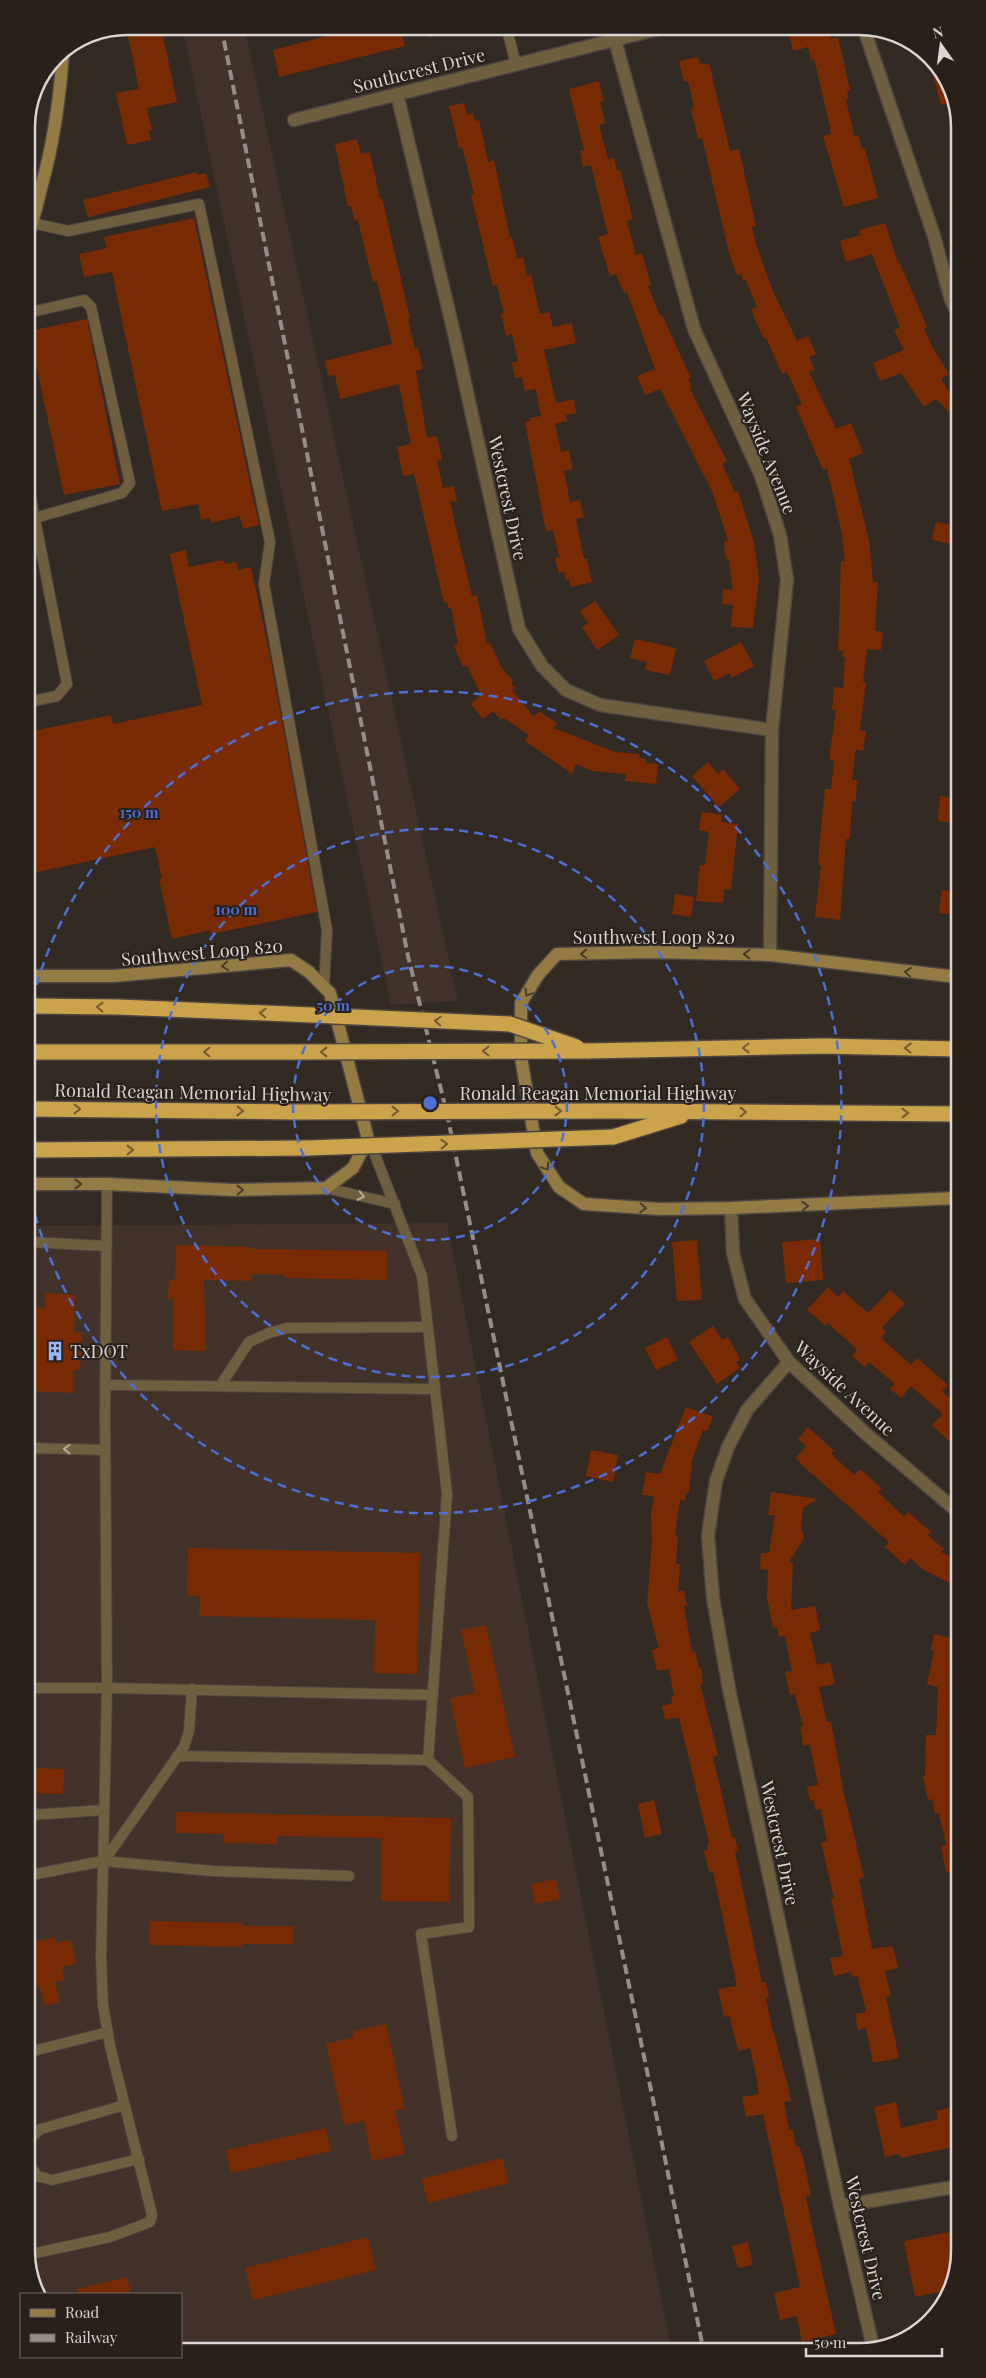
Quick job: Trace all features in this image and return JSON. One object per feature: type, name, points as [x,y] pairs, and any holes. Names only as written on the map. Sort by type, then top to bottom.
[{"type":"highway","points":[[35,1006],[118,1007],[510,1024],[588,1051]]},
{"type":"highway","points":[[35,1052],[588,1051],[823,1046],[951,1048]]},
{"type":"highway","name":"Ronald Reagan Memorial Highway","points":[[35,1109],[294,1112],[624,1110],[951,1114]]},
{"type":"highway","points":[[35,1150],[308,1148],[613,1137],[694,1112]]},
{"type":"main road","points":[[35,212],[50,154],[59,102],[62,62]]},
{"type":"main road","name":"Southwest Loop 820","points":[[951,977],[770,955],[652,952],[557,954],[538,975],[521,1003],[521,1057],[537,1153],[559,1187],[584,1204],[660,1209],[731,1208],[951,1198]]},
{"type":"main road","name":"Southwest Loop 820","points":[[35,976],[114,976],[291,960],[309,972],[330,993],[368,1139]]},
{"type":"main road","points":[[35,1184],[107,1184],[233,1190],[326,1188],[353,1168],[368,1139]]},
{"type":"street","name":"Southcrest Drive","points":[[294,120],[635,35]]},
{"type":"street","points":[[866,35],[934,236],[951,300]]},
{"type":"street","name":"Wayside Avenue","points":[[615,40],[694,329],[761,476],[780,535],[787,580],[772,730],[770,955]]},
{"type":"street","name":"Westcrest Drive","points":[[397,94],[454,333],[519,629],[542,666],[566,690],[600,705],[772,730]]},
{"type":"street","name":"Wayside Avenue","points":[[731,1208],[734,1253],[745,1299],[788,1362],[865,1433],[951,1506]]},
{"type":"street","name":"Westcrest Drive","points":[[788,1362],[748,1410],[728,1447],[716,1481],[708,1536],[713,1598],[729,1689],[840,2206],[872,2342]]},
{"type":"street","points":[[840,2206],[951,2188]]},
{"type":"lane","points":[[508,35],[516,64]]},
{"type":"lane","points":[[35,224],[68,231],[199,204],[270,542],[264,584],[327,930],[324,987]]},
{"type":"lane","points":[[35,311],[84,300],[91,307],[130,483],[122,493],[35,518],[67,684],[57,696],[35,701]]},
{"type":"lane","points":[[368,1139],[396,1204],[422,1276],[447,1494],[428,1760]]},
{"type":"lane","points":[[35,2253],[110,2237],[150,2222],[152,2216],[151,2205],[103,2005],[101,1958],[107,1688],[105,1384],[107,1184]]},
{"type":"lane","points":[[326,1188],[396,1204]]},
{"type":"lane","points":[[35,1242],[107,1246]]},
{"type":"lane","points":[[220,1386],[249,1342],[269,1333],[287,1328],[428,1327]]},
{"type":"lane","points":[[105,1384],[435,1389]]},
{"type":"lane","points":[[35,1448],[105,1450]]},
{"type":"lane","points":[[35,1688],[432,1695]]},
{"type":"lane","points":[[103,1861],[184,1747],[189,1731],[192,1690]]},
{"type":"lane","points":[[177,1756],[428,1760],[468,1797],[469,1926],[422,1934],[452,2136]]},
{"type":"lane","points":[[35,1815],[104,1810]]},
{"type":"lane","points":[[35,1874],[103,1861],[213,1871],[349,1876]]},
{"type":"lane","points":[[35,2050],[108,2032]]},
{"type":"lane","points":[[35,2134],[41,2129],[126,2105]]},
{"type":"lane","points":[[35,2173],[37,2176],[52,2180],[139,2159]]},
{"type":"shaded area","points":[[184,35],[246,35],[458,1001],[391,1005]]},
{"type":"shaded area","points":[[447,1223],[670,2343],[182,2343],[182,2293],[44,2292],[38,2275],[35,2251],[35,1226]]},
{"type":"building","points":[[128,35],[163,35],[177,102],[147,108],[152,130],[149,131],[151,140],[127,145],[116,93],[139,89]]},
{"type":"building","points":[[330,35],[402,35],[405,46],[279,77],[273,50]]},
{"type":"building","points":[[789,35],[830,35],[831,39],[838,37],[850,90],[847,91],[849,99],[846,99],[854,136],[858,135],[862,149],[865,148],[878,198],[844,207],[823,136],[831,134],[814,59],[811,60],[808,47],[793,51]]},
{"type":"building","points":[[698,57],[701,65],[709,63],[730,151],[739,149],[756,226],[752,227],[756,244],[772,289],[797,341],[808,336],[816,354],[809,357],[815,370],[809,372],[836,429],[851,423],[863,453],[849,459],[869,540],[873,582],[878,582],[875,631],[883,632],[881,650],[867,649],[863,682],[866,682],[860,730],[866,731],[863,751],[856,749],[852,780],[857,780],[856,801],[852,801],[850,839],[846,839],[840,920],[815,917],[821,865],[818,865],[825,789],[831,789],[834,760],[830,760],[830,751],[836,710],[832,710],[834,687],[843,688],[845,657],[842,657],[843,651],[838,651],[841,561],[845,561],[842,534],[827,468],[823,470],[796,407],[802,404],[787,372],[782,374],[766,338],[764,339],[753,315],[752,309],[757,307],[746,280],[743,280],[741,274],[737,275],[729,253],[702,138],[698,139],[691,108],[694,107],[688,81],[684,81],[679,61]]},
{"type":"building","points":[[932,72],[942,86],[948,103],[941,105]]},
{"type":"building","points":[[599,81],[604,101],[600,102],[605,123],[599,125],[608,159],[614,158],[617,171],[620,170],[633,219],[627,221],[636,255],[642,253],[651,285],[648,286],[660,316],[662,315],[691,378],[688,378],[692,388],[690,389],[727,461],[722,464],[735,492],[738,491],[754,542],[759,578],[753,628],[731,627],[733,605],[722,604],[723,589],[733,590],[729,559],[726,559],[724,542],[728,541],[713,493],[660,389],[645,395],[637,376],[655,369],[627,292],[624,293],[616,274],[610,276],[598,237],[608,234],[591,165],[583,167],[580,151],[584,150],[569,89]]},
{"type":"building","points":[[464,103],[467,115],[473,113],[475,121],[479,120],[488,162],[494,160],[510,238],[512,237],[517,259],[523,257],[527,276],[531,275],[540,314],[549,312],[553,327],[572,323],[576,343],[544,350],[556,403],[574,399],[576,413],[566,415],[567,421],[555,424],[561,452],[569,450],[573,469],[564,471],[570,502],[580,500],[584,517],[576,519],[584,559],[587,559],[592,582],[571,587],[569,579],[566,580],[564,572],[559,573],[555,558],[559,557],[553,530],[546,532],[525,422],[530,421],[530,418],[541,416],[536,389],[525,391],[522,377],[515,378],[512,363],[518,361],[512,334],[506,336],[501,313],[504,313],[497,285],[493,286],[471,195],[474,194],[462,147],[459,148],[449,106]]},
{"type":"building","points":[[357,139],[361,154],[370,152],[380,199],[382,198],[410,318],[408,319],[415,349],[418,348],[423,369],[416,371],[427,438],[437,436],[442,460],[437,461],[443,488],[454,486],[457,501],[450,502],[472,596],[477,595],[487,644],[490,643],[502,668],[513,681],[511,683],[515,688],[512,690],[534,717],[539,711],[557,723],[554,728],[615,752],[640,754],[639,758],[646,759],[646,763],[658,764],[656,784],[625,781],[626,774],[592,771],[576,764],[572,774],[525,741],[529,735],[504,718],[501,720],[493,711],[483,719],[471,704],[481,695],[467,665],[463,667],[454,646],[458,644],[451,607],[448,608],[447,602],[444,603],[414,474],[403,476],[397,447],[411,444],[399,384],[340,399],[335,375],[328,376],[325,361],[392,344],[377,281],[373,282],[358,220],[355,221],[351,206],[348,207],[335,144]]},
{"type":"building","points":[[197,172],[198,175],[206,173],[210,187],[88,217],[83,200]]},
{"type":"building","points":[[194,218],[259,525],[243,529],[240,516],[211,523],[210,518],[201,520],[198,504],[162,511],[112,272],[84,277],[79,254],[107,248],[104,237]]},
{"type":"building","points":[[885,223],[898,263],[900,263],[927,327],[924,329],[949,374],[941,379],[951,395],[951,414],[936,399],[924,407],[901,373],[880,381],[873,363],[904,350],[894,330],[900,327],[872,254],[846,262],[840,241],[861,235],[859,230]]},
{"type":"building","points":[[87,319],[120,484],[64,495],[35,359],[35,330]]},
{"type":"building","points":[[936,522],[951,525],[951,544],[932,540]]},
{"type":"building","points":[[186,550],[189,567],[223,560],[225,564],[236,562],[238,570],[251,567],[270,656],[317,912],[211,934],[210,930],[172,939],[159,879],[162,878],[155,847],[35,873],[35,731],[111,715],[113,724],[202,705],[170,554]]},
{"type":"building","points":[[595,601],[619,635],[597,650],[582,627],[588,623],[580,611]]},
{"type":"building","points":[[635,639],[676,648],[670,675],[645,670],[647,662],[630,658]]},
{"type":"building","points":[[741,642],[754,666],[732,678],[729,673],[714,681],[704,661]]},
{"type":"building","points":[[708,762],[718,774],[723,769],[740,789],[719,807],[692,776]]},
{"type":"building","points":[[940,796],[951,797],[951,822],[938,821]]},
{"type":"building","points":[[702,812],[722,815],[721,822],[738,824],[731,889],[724,889],[723,903],[696,901],[700,865],[705,865],[709,832],[699,830]]},
{"type":"building","points":[[942,890],[951,891],[951,914],[939,913]]},
{"type":"building","points":[[675,894],[694,897],[691,917],[672,914]]},
{"type":"building","points":[[820,1239],[823,1280],[786,1283],[782,1242]]},
{"type":"building","points":[[697,1240],[702,1300],[677,1301],[672,1242]]},
{"type":"building","points":[[176,1245],[252,1247],[252,1249],[387,1251],[387,1280],[285,1278],[285,1275],[252,1274],[252,1281],[204,1280],[206,1351],[173,1350],[174,1299],[168,1299],[169,1280],[175,1280]]},
{"type":"building","points":[[828,1287],[838,1297],[843,1291],[868,1313],[890,1290],[905,1303],[882,1328],[886,1332],[881,1338],[911,1365],[917,1358],[948,1385],[942,1392],[951,1400],[951,1441],[932,1425],[943,1414],[911,1386],[901,1398],[890,1389],[895,1384],[869,1362],[865,1367],[852,1356],[857,1350],[850,1343],[828,1323],[826,1326],[807,1310]]},
{"type":"building","name":"TxDOT","points":[[46,1293],[75,1295],[74,1332],[82,1332],[80,1370],[74,1370],[73,1393],[35,1391],[35,1307],[46,1308]]},
{"type":"building","points":[[713,1326],[722,1340],[728,1337],[740,1359],[736,1362],[740,1368],[717,1384],[689,1342]]},
{"type":"building","points":[[667,1337],[678,1360],[656,1370],[645,1348]]},
{"type":"building","points":[[686,1407],[713,1417],[707,1431],[703,1430],[692,1460],[689,1493],[686,1493],[685,1501],[680,1500],[675,1536],[678,1536],[676,1564],[680,1564],[678,1592],[684,1590],[687,1606],[684,1606],[692,1652],[695,1651],[699,1668],[701,1667],[703,1683],[700,1684],[718,1755],[713,1757],[732,1838],[735,1837],[738,1852],[735,1852],[762,1983],[766,1982],[769,1997],[766,1998],[773,2033],[791,2101],[784,2102],[789,2130],[793,2130],[796,2147],[799,2146],[803,2157],[811,2195],[806,2196],[836,2334],[802,2342],[797,2316],[780,2320],[774,2293],[800,2287],[763,2114],[746,2117],[742,2097],[758,2094],[758,2085],[750,2048],[738,2051],[730,2016],[724,2017],[718,1989],[737,1986],[713,1871],[709,1872],[704,1851],[708,1850],[707,1844],[709,1843],[679,1717],[665,1720],[662,1706],[672,1703],[671,1697],[674,1696],[669,1669],[657,1671],[652,1650],[659,1648],[647,1603],[652,1543],[651,1516],[654,1496],[642,1495],[646,1472],[660,1474]]},
{"type":"building","points":[[808,1427],[834,1451],[831,1454],[854,1475],[860,1469],[881,1488],[878,1492],[904,1517],[908,1512],[931,1532],[928,1535],[944,1549],[941,1552],[951,1557],[951,1584],[924,1570],[910,1558],[905,1565],[885,1547],[889,1542],[796,1458],[806,1446],[798,1439]]},
{"type":"building","points":[[591,1450],[618,1455],[613,1482],[586,1476]]},
{"type":"building","points":[[771,1492],[818,1499],[803,1508],[801,1527],[804,1538],[789,1562],[793,1563],[791,1610],[815,1606],[820,1630],[810,1633],[817,1665],[830,1662],[835,1684],[819,1687],[827,1722],[831,1722],[844,1793],[864,1877],[859,1879],[872,1949],[893,1946],[898,1968],[885,1971],[891,1996],[886,1997],[899,2058],[873,2063],[866,2028],[858,2030],[855,2014],[866,2012],[858,1976],[852,1977],[851,1972],[834,1976],[830,1958],[843,1956],[831,1898],[834,1898],[821,1842],[827,1841],[821,1809],[815,1810],[814,1800],[810,1801],[807,1787],[818,1785],[810,1744],[803,1746],[800,1727],[803,1727],[795,1694],[790,1695],[785,1672],[792,1671],[785,1636],[779,1637],[777,1627],[773,1628],[767,1597],[768,1570],[760,1569],[761,1553],[769,1553],[775,1515],[768,1515]]},
{"type":"building","points":[[188,1548],[420,1553],[417,1674],[374,1673],[375,1620],[199,1616],[200,1596],[187,1596]]},
{"type":"building","points":[[486,1625],[515,1757],[465,1768],[450,1698],[475,1693],[461,1630]]},
{"type":"building","points":[[934,1634],[951,1638],[951,1871],[946,1872],[941,1846],[946,1845],[939,1813],[935,1814],[932,1799],[928,1800],[923,1776],[925,1775],[926,1735],[936,1735],[938,1687],[927,1684],[934,1651],[931,1650]]},
{"type":"building","points":[[35,1768],[64,1769],[63,1794],[35,1793]]},
{"type":"building","points":[[654,1800],[662,1834],[645,1838],[638,1804]]},
{"type":"building","points":[[176,1812],[451,1818],[449,1902],[381,1901],[382,1838],[278,1836],[278,1844],[224,1843],[224,1834],[176,1833]]},
{"type":"building","points":[[556,1879],[560,1899],[535,1904],[531,1884]]},
{"type":"building","points":[[150,1921],[242,1923],[242,1926],[294,1926],[293,1944],[242,1944],[242,1947],[150,1945]]},
{"type":"building","points":[[55,1937],[56,1943],[71,1940],[76,1963],[62,1967],[64,1980],[55,1982],[60,2002],[45,2006],[39,1985],[35,1986],[35,1942]]},
{"type":"building","points":[[386,2024],[405,2109],[395,2110],[405,2154],[372,2161],[364,2121],[344,2125],[326,2044],[354,2037],[353,2031]]},
{"type":"building","points":[[896,2102],[901,2128],[938,2119],[936,2111],[951,2107],[951,2148],[900,2158],[899,2154],[885,2157],[874,2107]]},
{"type":"building","points":[[326,2128],[331,2151],[231,2173],[226,2150]]},
{"type":"building","points":[[502,2158],[509,2183],[428,2203],[421,2179]]},
{"type":"building","points":[[951,2232],[950,2263],[942,2291],[915,2297],[904,2241]]},
{"type":"building","points":[[368,2237],[376,2270],[253,2300],[245,2268]]},
{"type":"building","points":[[748,2242],[753,2265],[738,2268],[732,2246]]},
{"type":"building","points":[[127,2277],[131,2293],[78,2293],[77,2289]]},
{"type":"railway","points":[[223,35],[408,956],[447,1114],[702,2343]]},
{"type":"place","name":"TxDOT","points":[[55,1351]]}]
